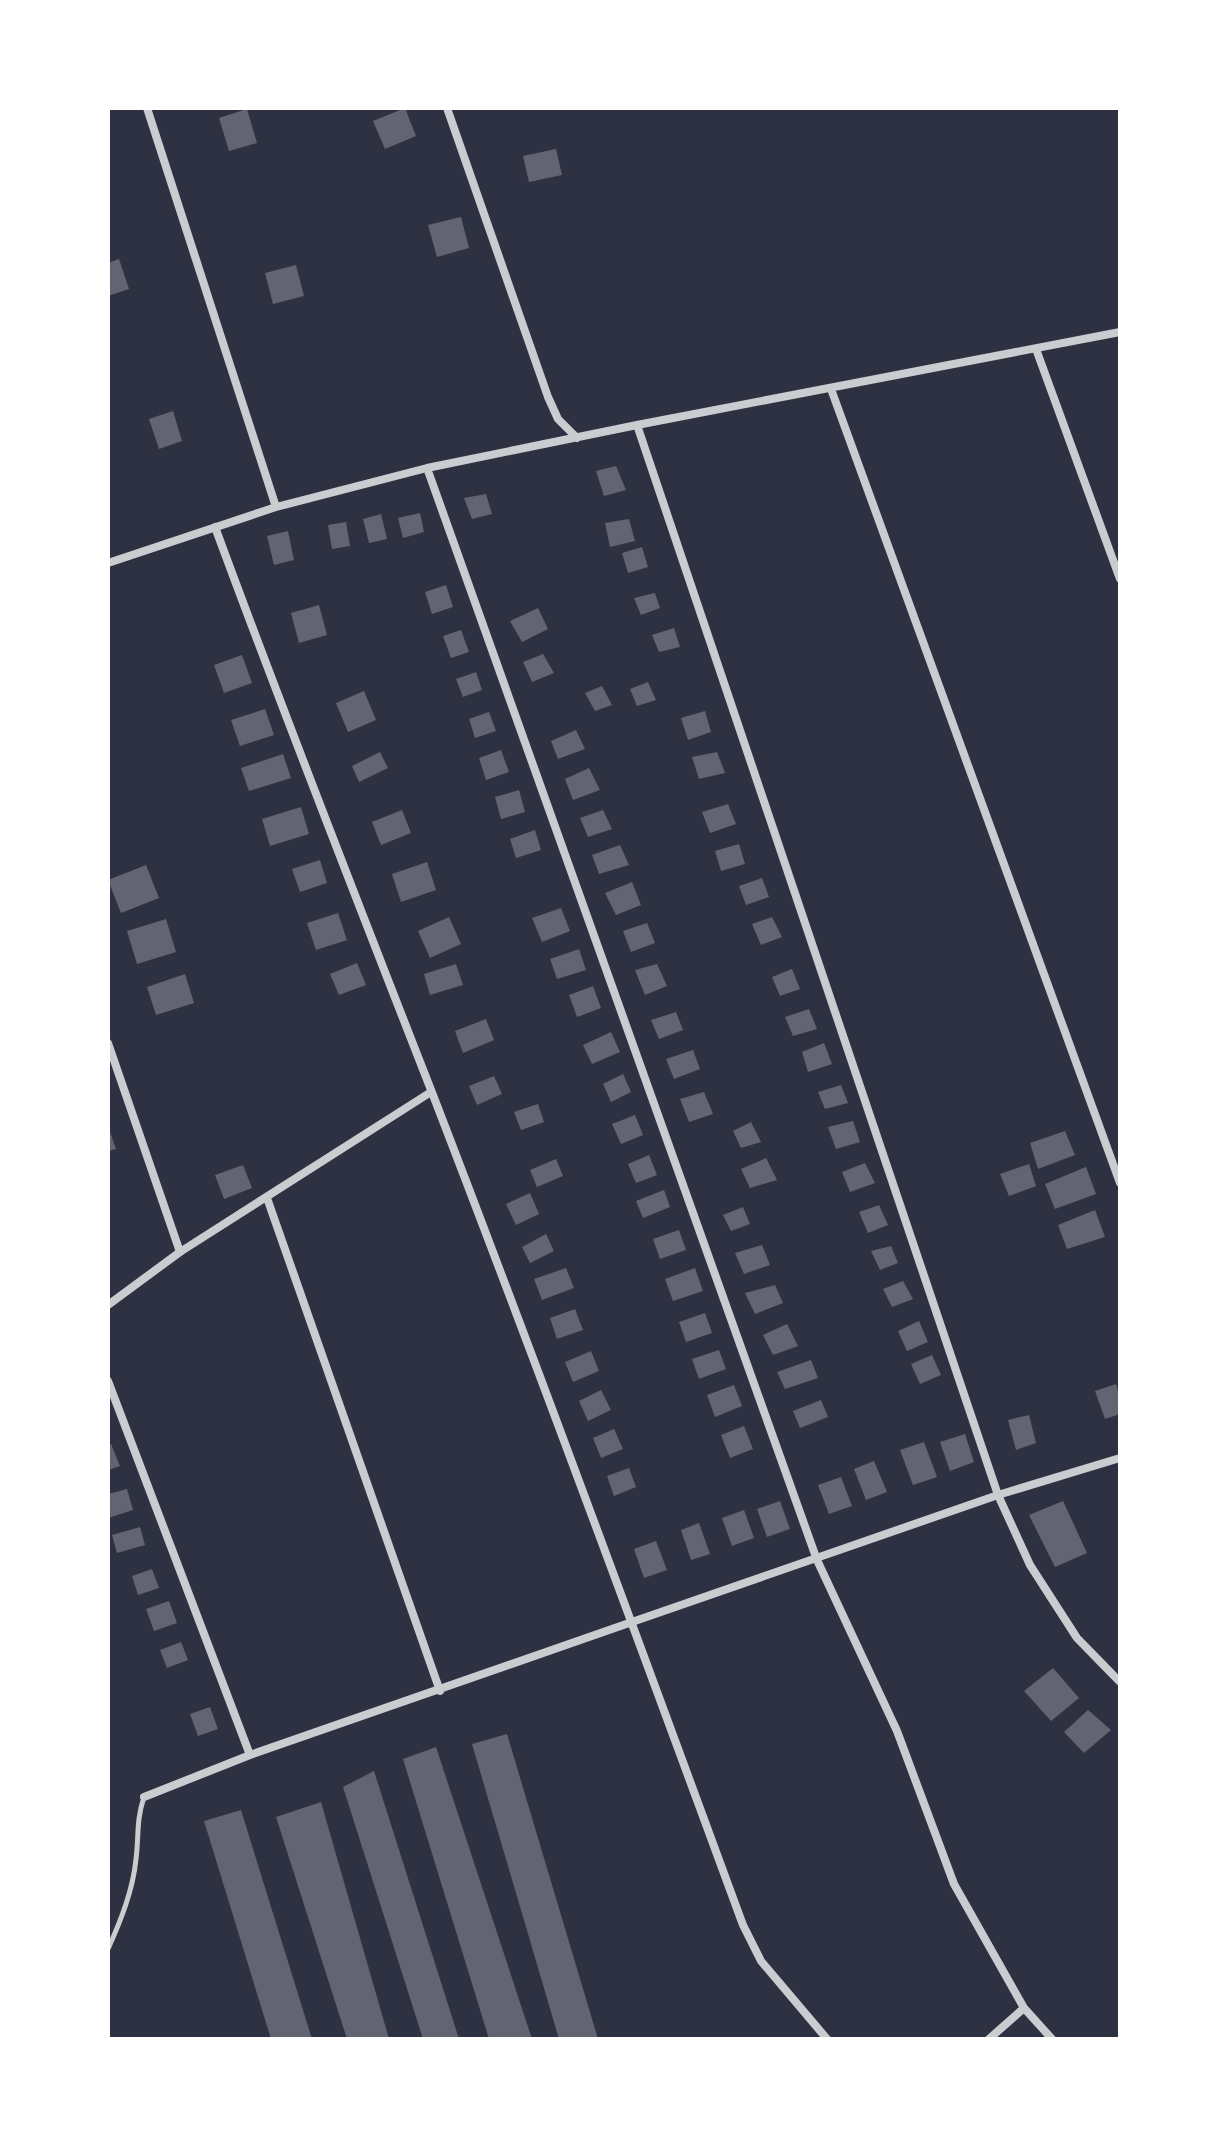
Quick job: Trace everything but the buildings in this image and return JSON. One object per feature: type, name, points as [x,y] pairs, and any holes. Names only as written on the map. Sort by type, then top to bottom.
[{"type":"street","points":[[147,108],[276,507]]},
{"type":"street","points":[[447,108],[548,397],[558,419],[577,438]]},
{"type":"street","points":[[108,563],[276,507],[427,468],[1120,332]]},
{"type":"street","points":[[1036,349],[1120,579]]},
{"type":"street","points":[[831,389],[1120,1183]]},
{"type":"street","points":[[637,425],[998,1495],[1030,1565],[1077,1638],[1120,1682]]},
{"type":"street","points":[[427,468],[817,1560],[897,1731],[954,1884],[1024,2008],[1052,2039]]},
{"type":"street","points":[[215,527],[306,773],[632,1622],[743,1925],[761,1961],[827,2039]]},
{"type":"street","points":[[108,1043],[180,1252]]},
{"type":"street","points":[[108,1305],[180,1252],[431,1092]]},
{"type":"street","points":[[267,1198],[440,1691]]},
{"type":"street","points":[[108,1381],[250,1755]]},
{"type":"street","points":[[144,1797],[250,1755],[632,1622],[998,1495],[1120,1458]]},
{"type":"street","points":[[989,2039],[1024,2008]]},
{"type":"lane","points":[[108,1949],[133,1881],[138,1815],[144,1797]]}]
